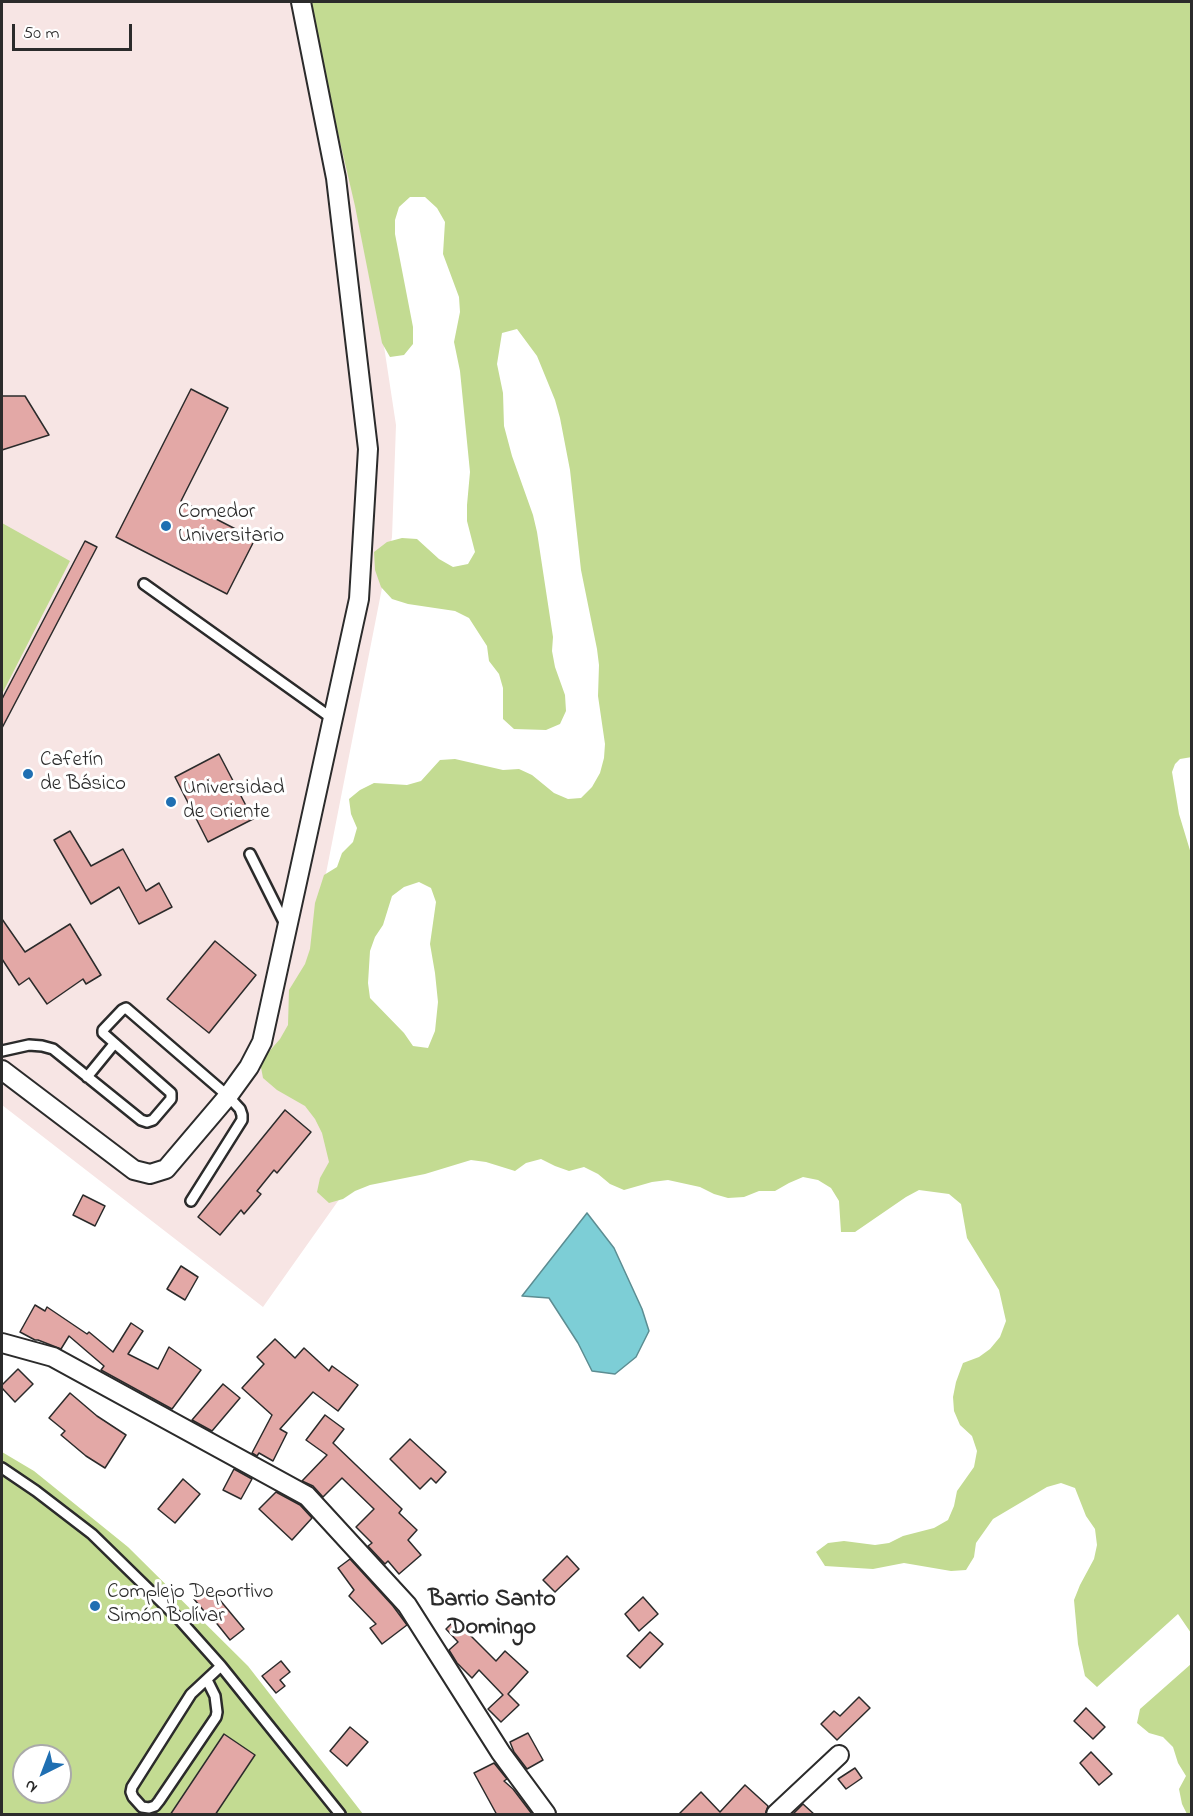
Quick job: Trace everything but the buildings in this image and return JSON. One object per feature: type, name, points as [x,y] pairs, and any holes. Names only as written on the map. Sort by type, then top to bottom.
[{"type":"street","points":[[2,1070],[134,1170],[150,1174],[166,1169],[228,1096],[249,1067],[262,1042],[359,599],[368,449],[336,178],[301,2]]},
{"type":"street","points":[[2,1343],[53,1357],[307,1496],[407,1605],[501,1753],[546,1815]]},
{"type":"street","points":[[776,1815],[839,1755]]},
{"type":"lane","points":[[144,584],[333,719]]},
{"type":"lane","points":[[250,854],[287,928]]},
{"type":"lane","points":[[2,1051],[29,1045],[53,1049],[141,1120],[147,1122],[153,1120],[171,1099],[171,1093],[104,1035],[103,1030],[126,1008],[240,1109],[242,1120],[191,1201]]},
{"type":"lane","points":[[87,1077],[114,1044]]},
{"type":"lane","points":[[2,1468],[92,1534],[179,1619],[221,1666],[340,1815]]},
{"type":"lane","points":[[207,1680],[215,1696],[216,1717],[155,1806],[142,1807],[133,1797],[132,1786],[191,1695],[221,1666]]},
{"type":"shaded area","name":"Universidad de Oriente","points":[[2,2],[328,2],[359,182],[396,425],[392,537],[288,1067],[377,1146],[263,1307],[2,1105]]},
{"type":"green space","points":[[310,2],[1191,2],[1192,757],[1180,759],[1172,772],[1179,814],[1192,857],[1191,1633],[1178,1614],[1097,1687],[1085,1676],[1078,1644],[1074,1600],[1094,1559],[1097,1545],[1095,1529],[1086,1516],[1075,1488],[1061,1483],[1047,1487],[993,1519],[976,1543],[974,1557],[966,1570],[951,1571],[904,1563],[873,1569],[825,1566],[816,1552],[828,1543],[844,1541],[875,1545],[889,1543],[903,1536],[934,1528],[948,1520],[957,1491],[974,1467],[977,1451],[972,1436],[960,1425],[954,1411],[953,1397],[956,1382],[963,1363],[979,1357],[990,1349],[1000,1337],[1006,1321],[999,1290],[967,1238],[961,1204],[949,1194],[919,1190],[855,1232],[841,1232],[839,1201],[831,1188],[818,1180],[803,1177],[775,1191],[759,1191],[744,1197],[728,1198],[700,1187],[668,1180],[624,1190],[584,1167],[569,1171],[541,1159],[526,1163],[515,1171],[471,1160],[425,1174],[370,1185],[343,1199],[329,1203],[317,1192],[320,1178],[329,1162],[322,1133],[305,1106],[277,1090],[263,1078],[260,1062],[280,1039],[288,1025],[289,990],[305,964],[310,949],[315,903],[324,875],[337,867],[342,853],[353,842],[357,828],[351,814],[349,799],[374,783],[407,785],[421,781],[440,760],[455,759],[503,770],[519,769],[532,775],[554,793],[568,799],[581,798],[592,787],[600,773],[605,744],[598,696],[597,649],[581,570],[570,470],[560,418],[537,356],[517,329],[502,333],[497,364],[503,393],[504,426],[537,532],[553,637],[552,651],[565,695],[566,711],[560,724],[546,730],[514,729],[503,719],[503,688],[499,674],[489,661],[487,646],[469,618],[455,611],[408,604],[392,599],[381,587],[375,570],[374,552],[387,542],[402,538],[417,539],[439,559],[453,567],[468,564],[475,552],[467,521],[470,472],[460,371],[454,342],[460,312],[459,297],[443,254],[445,222],[437,208],[425,197],[410,197],[399,207],[395,220],[395,234],[413,327],[413,344],[404,355],[390,357],[382,343],[355,206]],"holes":[[[419,882],[431,888],[436,902],[430,944],[438,1002],[435,1031],[428,1048],[413,1046],[404,1033],[370,998],[368,983],[370,951],[383,925],[392,896],[404,887]]]},
{"type":"green space","points":[[2,523],[70,561],[2,694]]},
{"type":"green space","name":"Complejo Deportivo Simón Bolívar","points":[[2,1452],[34,1471],[128,1547],[248,1666],[363,1814],[2,1814]]},
{"type":"green space","points":[[1191,1664],[1192,1814],[1187,1814],[1179,1789],[1186,1776],[1178,1763],[1173,1747],[1163,1737],[1149,1733],[1137,1723],[1140,1709]]},
{"type":"water","points":[[587,1213],[614,1248],[642,1309],[649,1331],[636,1357],[615,1374],[592,1371],[578,1343],[549,1298],[522,1296]]},
{"type":"place","name":"Comedor Universitario","points":[[166,526]]},
{"type":"place","name":"Cafetín de Básico","points":[[28,774]]},
{"type":"place","name":"Universidad de Oriente","points":[[171,802]]},
{"type":"place","name":"Complejo Deportivo Simón Bolívar","points":[[95,1606]]},
{"type":"district","name":"Barrio Santo Domingo","points":[[492,1615]]}]
